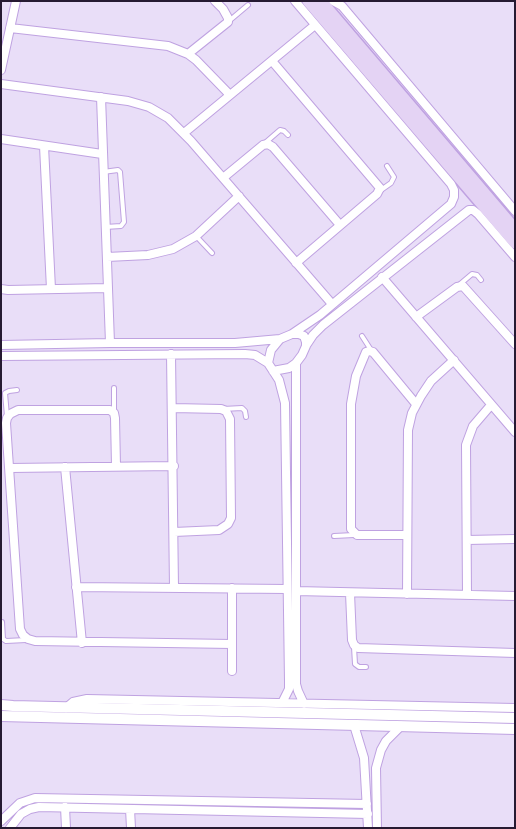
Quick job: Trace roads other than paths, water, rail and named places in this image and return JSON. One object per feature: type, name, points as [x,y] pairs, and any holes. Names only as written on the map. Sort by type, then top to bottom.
[{"type":"main road","points":[[308,1],[334,25],[515,229]]},
{"type":"main road","points":[[321,2],[334,25],[515,243]]},
{"type":"street","points":[[1,70],[16,1]]},
{"type":"street","points":[[188,54],[228,22],[227,15],[215,1]]},
{"type":"street","points":[[1,345],[236,343],[280,339],[311,322],[451,204],[454,190],[295,1]]},
{"type":"street","points":[[321,2],[327,1]]},
{"type":"street","points":[[333,1],[342,6],[515,211]]},
{"type":"street","points":[[184,133],[315,25]]},
{"type":"street","points":[[10,28],[159,45],[188,54],[230,95]]},
{"type":"street","points":[[272,61],[379,185],[379,192],[296,263]]},
{"type":"street","points":[[1,84],[128,101],[149,107],[168,118],[184,133],[332,304]]},
{"type":"street","points":[[101,97],[110,343]]},
{"type":"street","points":[[1,139],[102,154]]},
{"type":"street","points":[[223,178],[263,144],[268,144],[340,225]]},
{"type":"street","points":[[44,146],[51,290]]},
{"type":"street","points":[[107,257],[148,255],[173,249],[196,236],[239,196]]},
{"type":"street","points":[[273,371],[296,364],[318,330],[469,210],[478,214],[515,257]]},
{"type":"street","points":[[382,278],[515,432]]},
{"type":"street","points":[[416,317],[457,287],[464,286],[515,344]]},
{"type":"street","points":[[2,289],[108,288]]},
{"type":"street","points":[[292,334],[304,336],[306,346]]},
{"type":"street","points":[[280,339],[271,350],[268,366],[282,387],[284,403],[289,689],[282,703]]},
{"type":"street","points":[[406,535],[357,534],[351,528],[351,404],[355,382],[364,356],[369,351],[373,352],[416,404]]},
{"type":"street","points":[[171,354],[174,466],[174,588]]},
{"type":"street","points":[[1,356],[250,354],[268,362]]},
{"type":"street","points":[[407,594],[407,438],[410,422],[416,404],[432,381],[454,360]]},
{"type":"street","points":[[296,364],[296,684],[304,704]]},
{"type":"street","points":[[467,595],[466,445],[473,426],[491,405]]},
{"type":"street","points":[[172,408],[221,409],[226,411],[230,420],[230,521],[226,527],[219,530],[174,532]]},
{"type":"street","points":[[116,466],[116,418],[110,410],[18,410],[7,418],[20,629],[23,635],[35,641],[232,644]]},
{"type":"street","points":[[10,468],[174,466]]},
{"type":"street","points":[[65,467],[82,643]]},
{"type":"street","points":[[467,540],[515,539]]},
{"type":"street","points":[[76,587],[287,589]]},
{"type":"street","points":[[232,588],[232,671]]},
{"type":"street","points":[[296,592],[515,596]]},
{"type":"street","points":[[350,593],[352,640],[358,648],[515,653]]},
{"type":"street","points":[[66,708],[73,702],[87,699],[515,708]]},
{"type":"street","points":[[1,705],[515,718]]},
{"type":"street","points":[[1,716],[515,729]]},
{"type":"street","points":[[354,725],[364,758],[368,828]]},
{"type":"street","points":[[378,828],[376,768],[381,750],[401,726]]},
{"type":"street","points":[[1,822],[20,803],[35,798],[367,804]]},
{"type":"street","points":[[10,828],[21,814],[39,807],[368,814]]},
{"type":"street","points":[[65,807],[66,828]]},
{"type":"street","points":[[130,809],[131,828]]},
{"type":"lane","points":[[228,22],[248,5]]},
{"type":"lane","points":[[263,144],[280,130],[288,135]]},
{"type":"lane","points":[[379,192],[393,180],[393,174],[387,166]]},
{"type":"lane","points":[[103,172],[118,170],[120,172],[124,222],[121,226],[105,227]]},
{"type":"lane","points":[[196,236],[212,253]]},
{"type":"lane","points":[[457,287],[472,274],[477,275],[481,280]]},
{"type":"lane","points":[[362,336],[373,352]]},
{"type":"lane","points":[[114,388],[114,413]]},
{"type":"lane","points":[[7,418],[5,393],[17,390]]},
{"type":"lane","points":[[221,409],[242,408],[245,411],[246,417]]},
{"type":"lane","points":[[334,536],[357,534]]},
{"type":"lane","points":[[2,622],[3,639],[6,641],[28,639]]},
{"type":"lane","points":[[354,645],[355,664],[359,667],[366,667]]}]
